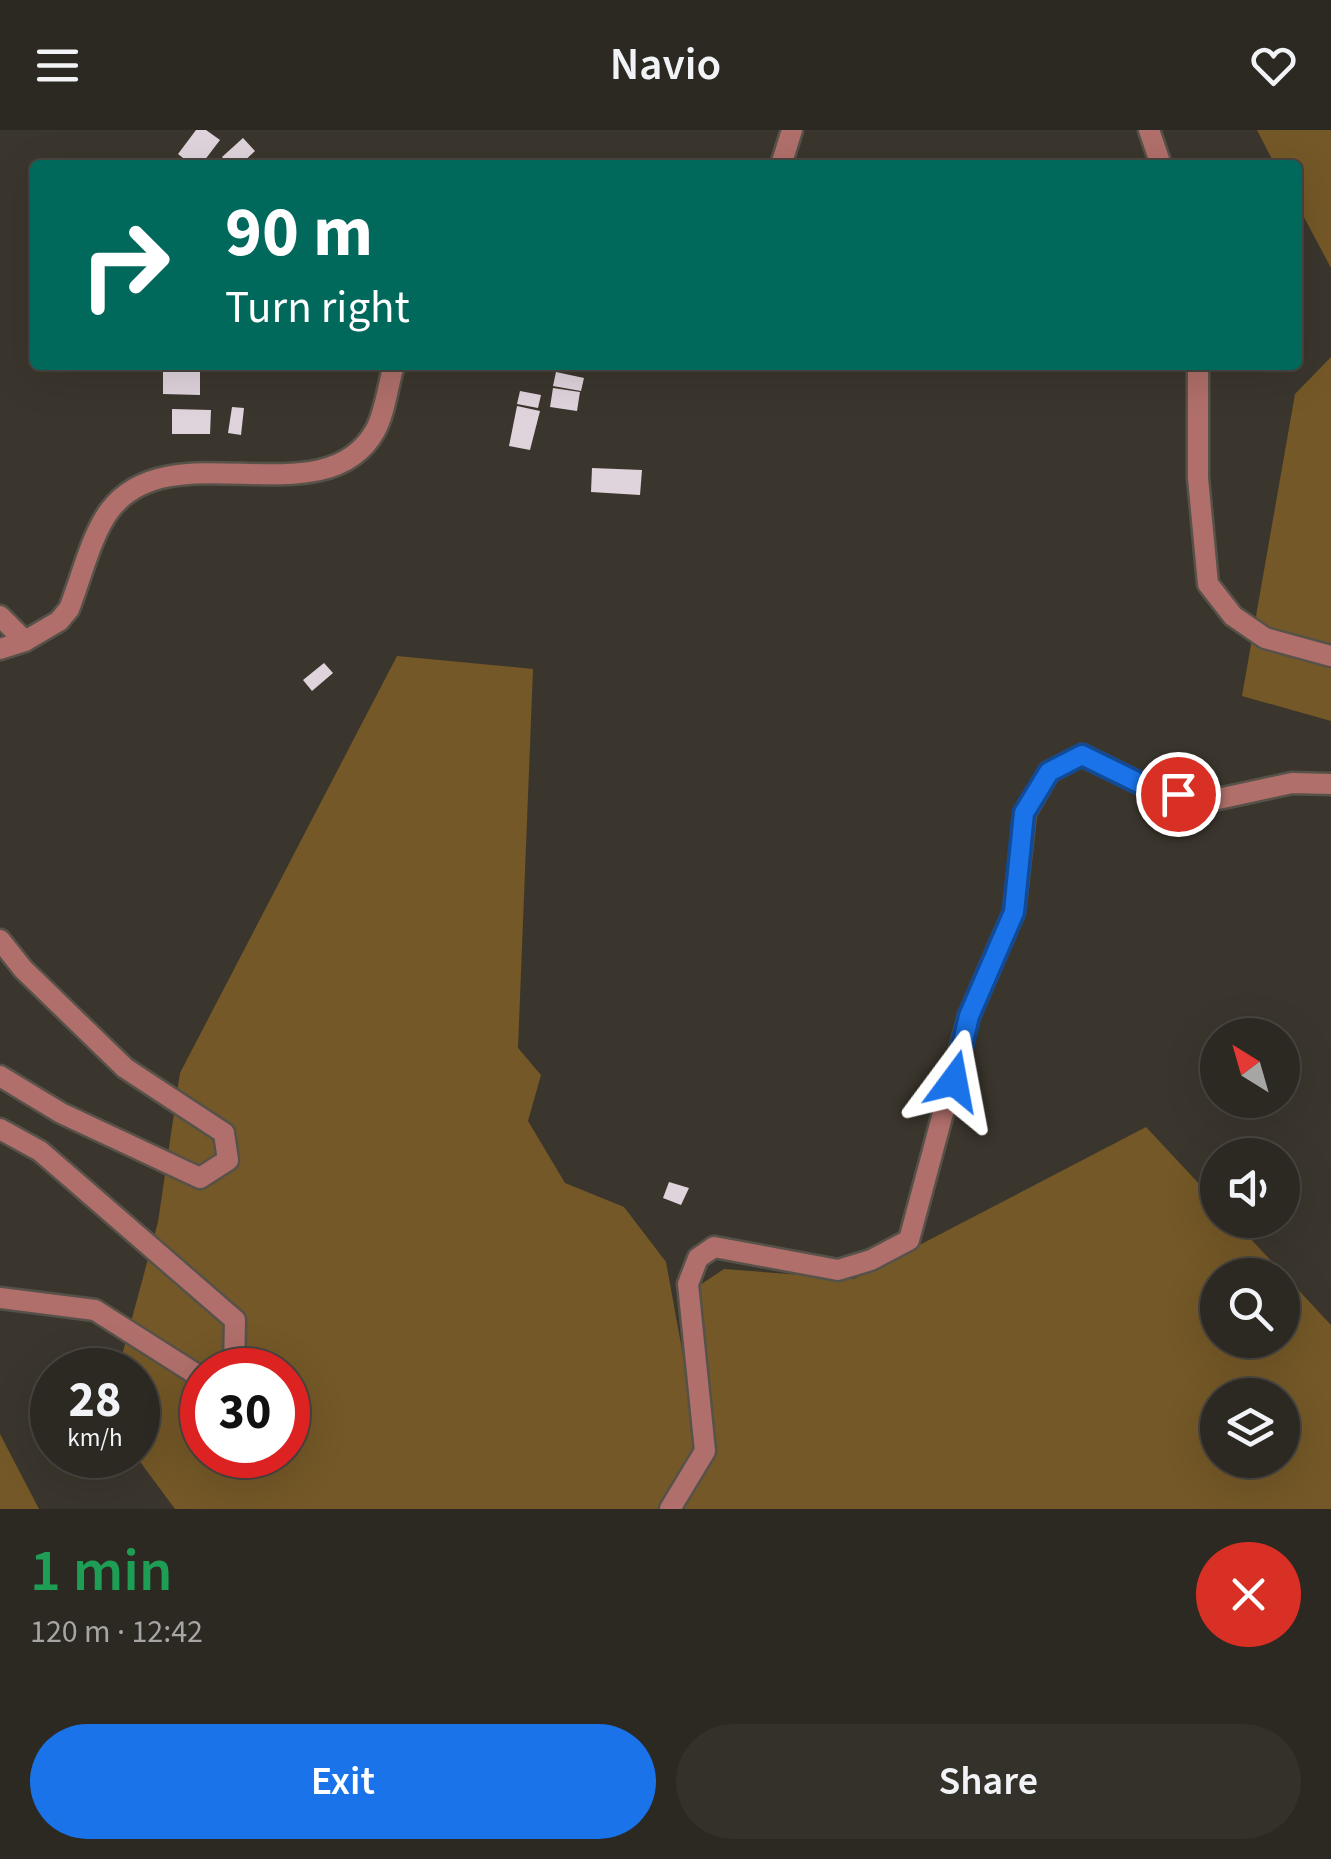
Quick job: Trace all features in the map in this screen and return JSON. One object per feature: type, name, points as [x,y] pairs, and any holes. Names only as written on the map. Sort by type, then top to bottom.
[{"type":"street","points":[[783,160],[792,130]]},
{"type":"street","points":[[1149,130],[1159,160]]},
{"type":"street","points":[[0,649],[59,622],[69,608],[109,511],[132,489],[164,474],[308,474],[356,453],[375,430],[393,370]]},
{"type":"street","points":[[1198,370],[1198,478],[1208,584],[1233,616],[1266,638],[1331,656]]},
{"type":"street","points":[[0,616],[25,640]]},
{"type":"street","points":[[670,1509],[705,1450],[688,1284],[698,1258],[714,1247],[838,1270],[910,1240],[969,1016],[1014,912],[1024,813],[1049,772],[1082,755],[1147,787],[1209,801],[1292,782],[1331,784]]},
{"type":"street","points":[[0,940],[24,969],[125,1068],[224,1134],[228,1160],[200,1178],[61,1114],[0,1076]]},
{"type":"street","points":[[0,1129],[40,1151],[235,1320],[234,1348]]},
{"type":"street","points":[[0,1298],[94,1310],[180,1364]]},
{"type":"shaded area","points":[[1257,130],[1331,130],[1331,268],[1302,214],[1302,160],[1272,160]]},
{"type":"shaded area","points":[[1331,357],[1331,721],[1242,696],[1295,394]]},
{"type":"shaded area","points":[[397,656],[533,669],[518,1048],[541,1075],[528,1121],[565,1183],[624,1207],[666,1262],[685,1366],[703,1357],[697,1287],[724,1269],[854,1279],[1146,1127],[1200,1185],[1200,1238],[1250,1238],[1268,1258],[1200,1258],[1200,1358],[1300,1358],[1300,1292],[1331,1325],[1331,1509],[175,1509],[152,1478],[160,1478],[160,1348],[124,1348],[158,1222],[180,1073]]},
{"type":"shaded area","points":[[0,1434],[39,1509],[0,1509]]},
{"type":"building","points":[[196,130],[206,130],[220,140],[205,160],[186,160],[178,154]]},
{"type":"building","points":[[243,138],[255,151],[245,160],[222,157]]},
{"type":"building","points":[[163,370],[200,370],[200,395],[163,394]]},
{"type":"building","points":[[556,372],[584,378],[581,391],[553,386]]},
{"type":"building","points":[[553,388],[580,392],[577,411],[550,407]]},
{"type":"building","points":[[520,391],[541,395],[538,408],[517,404]]},
{"type":"building","points":[[517,406],[540,411],[530,450],[509,446]]},
{"type":"building","points":[[232,407],[244,408],[241,435],[228,433]]},
{"type":"building","points":[[172,409],[211,410],[210,434],[172,434]]},
{"type":"building","points":[[592,468],[642,470],[640,495],[591,492]]},
{"type":"building","points":[[324,663],[333,673],[312,691],[303,680]]},
{"type":"building","points":[[669,1182],[689,1188],[681,1205],[663,1198]]},
{"type":"route","points":[[954,1081],[969,1016],[1014,912],[1024,813],[1049,772],[1082,755],[1147,787],[1178,794]]}]
